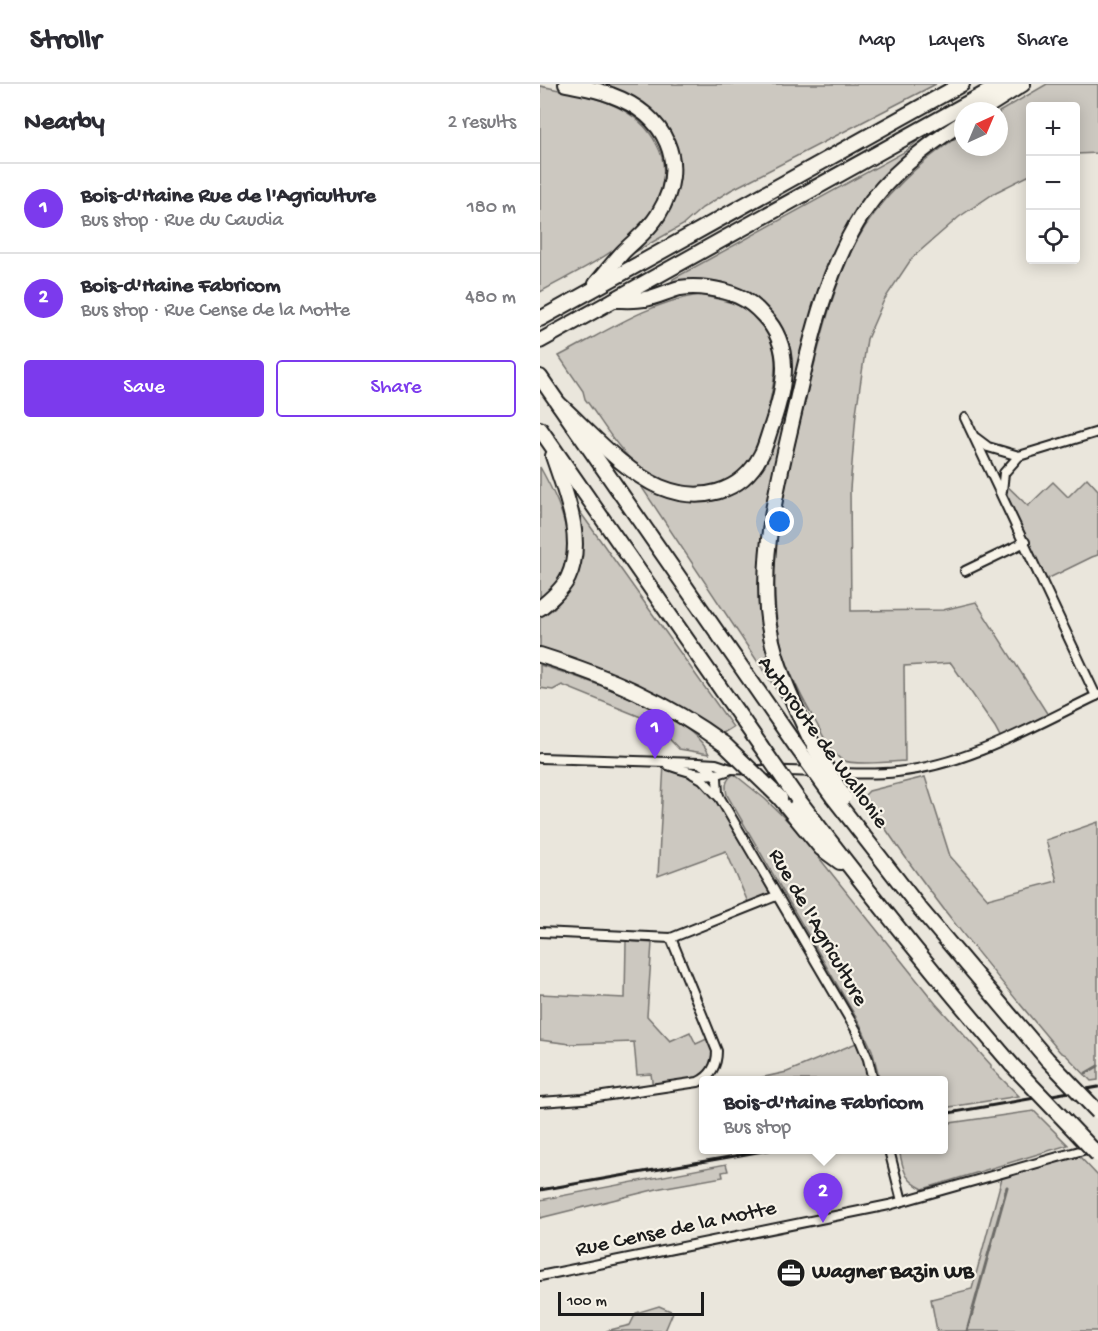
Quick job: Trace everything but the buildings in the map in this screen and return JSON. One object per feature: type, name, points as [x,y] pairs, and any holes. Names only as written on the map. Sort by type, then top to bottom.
[{"type":"highway","points":[[566,84],[610,94],[639,109],[654,121],[663,134],[673,160],[670,191],[658,216],[588,292]]},
{"type":"highway","points":[[540,318],[962,84]]},
{"type":"highway","points":[[540,341],[1002,84]]},
{"type":"highway","points":[[994,102],[1023,84]]},
{"type":"highway","points":[[839,797],[781,672],[772,644],[767,602],[768,539],[775,497],[827,284],[843,248],[863,213],[881,190],[912,159],[954,129]]},
{"type":"highway","points":[[559,404],[638,474],[675,492],[700,496],[719,493],[738,483],[762,454],[778,405],[785,371],[781,342],[773,326],[756,308],[740,297],[702,288],[682,288],[645,299],[614,300]]},
{"type":"highway","name":"Autoroute de Wallonie","points":[[540,377],[796,746],[839,797],[845,811],[928,919],[1047,1059],[1098,1112]]},
{"type":"highway","points":[[540,608],[555,596],[568,578],[574,556],[574,530],[567,499],[544,434]]},
{"type":"highway","points":[[544,434],[797,798],[852,871],[1012,1065],[1098,1155]]},
{"type":"highway","points":[[540,655],[608,678],[644,694],[677,712],[724,744],[780,798],[821,848],[852,871]]},
{"type":"street","points":[[663,763],[691,773],[711,770],[882,774],[931,767],[984,750],[1097,695],[965,418]]},
{"type":"street","points":[[1002,495],[1004,473],[1019,456],[1098,432]]},
{"type":"street","points":[[975,438],[988,447],[1019,456]]},
{"type":"street","points":[[965,571],[1024,542]]},
{"type":"street","points":[[540,758],[698,763],[711,770]]},
{"type":"street","points":[[706,783],[711,770]]},
{"type":"street","name":"Rue de l'Agriculture","points":[[711,770],[720,798]]},
{"type":"street","points":[[718,788],[728,771]]},
{"type":"street","name":"Rue de l'Agriculture","points":[[691,773],[706,783],[720,798],[856,1030],[872,1076]]},
{"type":"street","points":[[540,932],[670,938],[777,896]]},
{"type":"street","points":[[670,938],[717,1051],[717,1061],[707,1076]]},
{"type":"street","points":[[540,1102],[583,1099],[699,1081]]},
{"type":"street","name":"Rue Cense de la Motte","points":[[540,1276],[902,1201],[1083,1149],[1098,1148]]},
{"type":"street","points":[[890,1154],[902,1201]]},
{"type":"shaded area","points":[[597,84],[936,84],[731,190],[702,208],[683,225],[635,252],[658,227],[671,205],[675,184],[673,144]]},
{"type":"shaded area","points":[[1047,84],[1098,84],[1098,153],[1080,154],[1080,102],[1026,102],[1026,177],[996,192],[959,217],[912,258],[884,300],[867,339],[856,413],[850,489],[851,611],[943,610],[976,602],[1050,718],[1003,742],[951,663],[904,666],[905,761],[847,762],[837,756],[830,747],[794,681],[780,640],[776,608],[776,545],[780,513],[808,389],[840,277],[866,225],[903,181],[954,140],[954,156],[1008,156],[1008,107]]},
{"type":"shaded area","points":[[540,86],[607,102],[636,118],[648,130],[657,145],[664,171],[655,206],[640,229],[605,256],[540,292]]},
{"type":"shaded area","points":[[951,121],[952,124],[876,189],[799,363],[769,492],[760,565],[760,606],[764,639],[795,718],[637,480],[682,499],[701,501],[727,495],[751,479],[767,456],[788,391],[790,358],[785,339],[778,322],[767,308],[753,296],[737,287],[699,280],[671,285],[673,279],[906,151],[923,136]]},
{"type":"shaded area","points":[[699,295],[738,305],[758,319],[771,339],[775,373],[762,436],[749,462],[737,474],[722,482],[689,487],[656,477],[632,460],[617,444],[585,399],[583,391],[559,356],[645,311],[662,304]]},
{"type":"shaded area","points":[[540,467],[564,519],[567,553],[563,570],[554,586],[540,602]]},
{"type":"shaded area","points":[[1087,478],[1098,490],[1098,555],[1043,581],[1002,495],[1002,481],[1028,506],[1053,482],[1068,497]]},
{"type":"shaded area","points":[[578,509],[733,727],[720,735],[540,650],[540,617],[553,609],[563,598],[575,570],[579,539]]},
{"type":"shaded area","points":[[540,665],[607,688],[659,711],[698,739],[709,754],[679,749],[653,722],[562,685],[553,690],[540,688]]},
{"type":"shaded area","points":[[664,763],[691,773],[715,794],[776,896],[750,907],[726,851],[658,876]]},
{"type":"shaded area","points":[[734,774],[765,799],[796,829],[936,1004],[991,1065],[991,1068],[1019,1096],[948,1107],[948,1076],[879,1076],[872,1050],[860,1024],[727,795],[726,783]]},
{"type":"shaded area","points":[[925,777],[950,856],[988,899],[1057,881],[1046,840],[1098,822],[1098,1080],[1091,1081],[1066,1055],[1060,1052],[1008,990],[909,863],[864,796],[869,791]]},
{"type":"shaded area","points":[[626,941],[652,943],[647,1016],[670,1041],[690,1032],[696,1044],[711,1037],[717,1051],[707,1076],[653,1088],[651,1074],[637,1075],[634,1042],[571,1044],[540,1040],[540,994],[625,998]]},
{"type":"shaded area","points":[[861,1041],[872,1076],[769,1076],[787,1072]]},
{"type":"shaded area","points":[[1034,1111],[1068,1145],[923,1189],[908,1178],[900,1154],[948,1154],[948,1123]]},
{"type":"shaded area","points":[[1080,1157],[1098,1176],[1098,1331],[937,1331],[931,1299],[972,1289],[1003,1174]]},
{"type":"shaded area","points":[[726,1164],[728,1171],[722,1172],[723,1177],[661,1188],[540,1218],[540,1200]]},
{"type":"shaded area","points":[[659,1306],[673,1312],[665,1331],[606,1331],[630,1325],[636,1313]]},
{"type":"waterway","points":[[1086,1073],[1098,1066]]},
{"type":"waterway","points":[[967,1331],[1007,1187]]},
{"type":"railway","points":[[948,1113],[1098,1087]]},
{"type":"railway","points":[[540,1190],[746,1154]]},
{"type":"place","name":"Bois-d'Haine Rue de l'Agriculture","points":[[655,759]]},
{"type":"place","name":"Bois-d'Haine Fabricom","points":[[823,1223]]},
{"type":"place","name":"Wagner Bazin WB","points":[[791,1273]]}]
